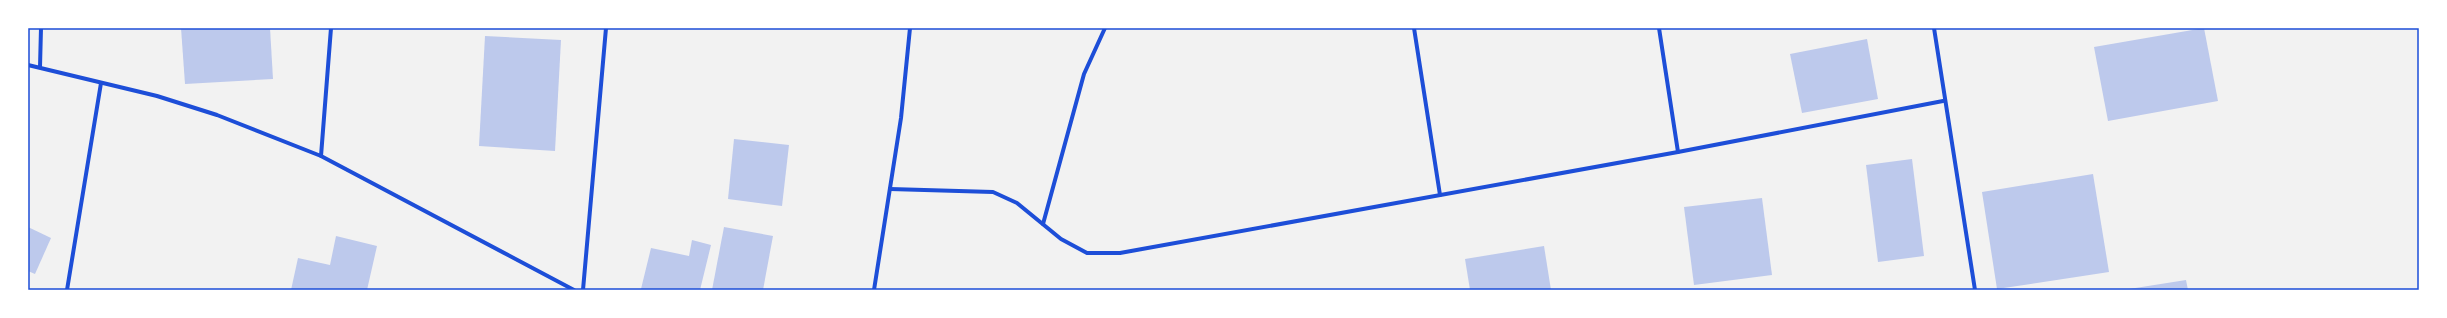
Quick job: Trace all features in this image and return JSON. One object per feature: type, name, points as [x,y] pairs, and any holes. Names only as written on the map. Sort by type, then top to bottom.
[{"type":"street","points":[[40,67],[42,28]]},
{"type":"street","points":[[321,156],[331,28]]},
{"type":"street","points":[[583,290],[606,28]]},
{"type":"street","points":[[874,290],[901,118],[910,28]]},
{"type":"street","points":[[1043,224],[1084,74],[1105,28]]},
{"type":"street","points":[[1414,28],[1440,195]]},
{"type":"street","points":[[1659,28],[1678,152]]},
{"type":"street","points":[[1934,28],[1944,101],[1975,290]]},
{"type":"street","points":[[28,65],[157,96],[217,115],[321,156],[574,290]]},
{"type":"street","points":[[67,290],[101,83]]},
{"type":"street","points":[[890,189],[993,192],[1017,203],[1061,239],[1087,253],[1120,253],[1678,152],[1944,101]]},
{"type":"building","points":[[181,28],[270,28],[273,79],[185,84]]},
{"type":"building","points":[[2204,28],[2218,101],[2108,121],[2094,47]]},
{"type":"building","points":[[485,36],[561,40],[555,151],[479,146]]},
{"type":"building","points":[[1867,39],[1878,99],[1802,113],[1790,54]]},
{"type":"building","points":[[734,139],[789,145],[782,206],[728,199]]},
{"type":"building","points":[[1912,159],[1924,256],[1878,262],[1866,165]]},
{"type":"building","points":[[2093,174],[2109,272],[1997,289],[1982,192]]},
{"type":"building","points":[[1762,198],[1772,275],[1694,285],[1684,207]]},
{"type":"building","points":[[28,227],[51,238],[35,274],[28,271]]},
{"type":"building","points":[[724,227],[773,236],[763,290],[712,290]]},
{"type":"building","points":[[336,236],[377,246],[367,290],[291,290],[298,258],[330,265]]},
{"type":"building","points":[[692,240],[711,245],[700,290],[641,289],[651,248],[689,256]]},
{"type":"building","points":[[1544,246],[1551,290],[1470,290],[1465,259]]},
{"type":"building","points":[[2186,280],[2188,290],[2129,290],[2129,289]]}]
